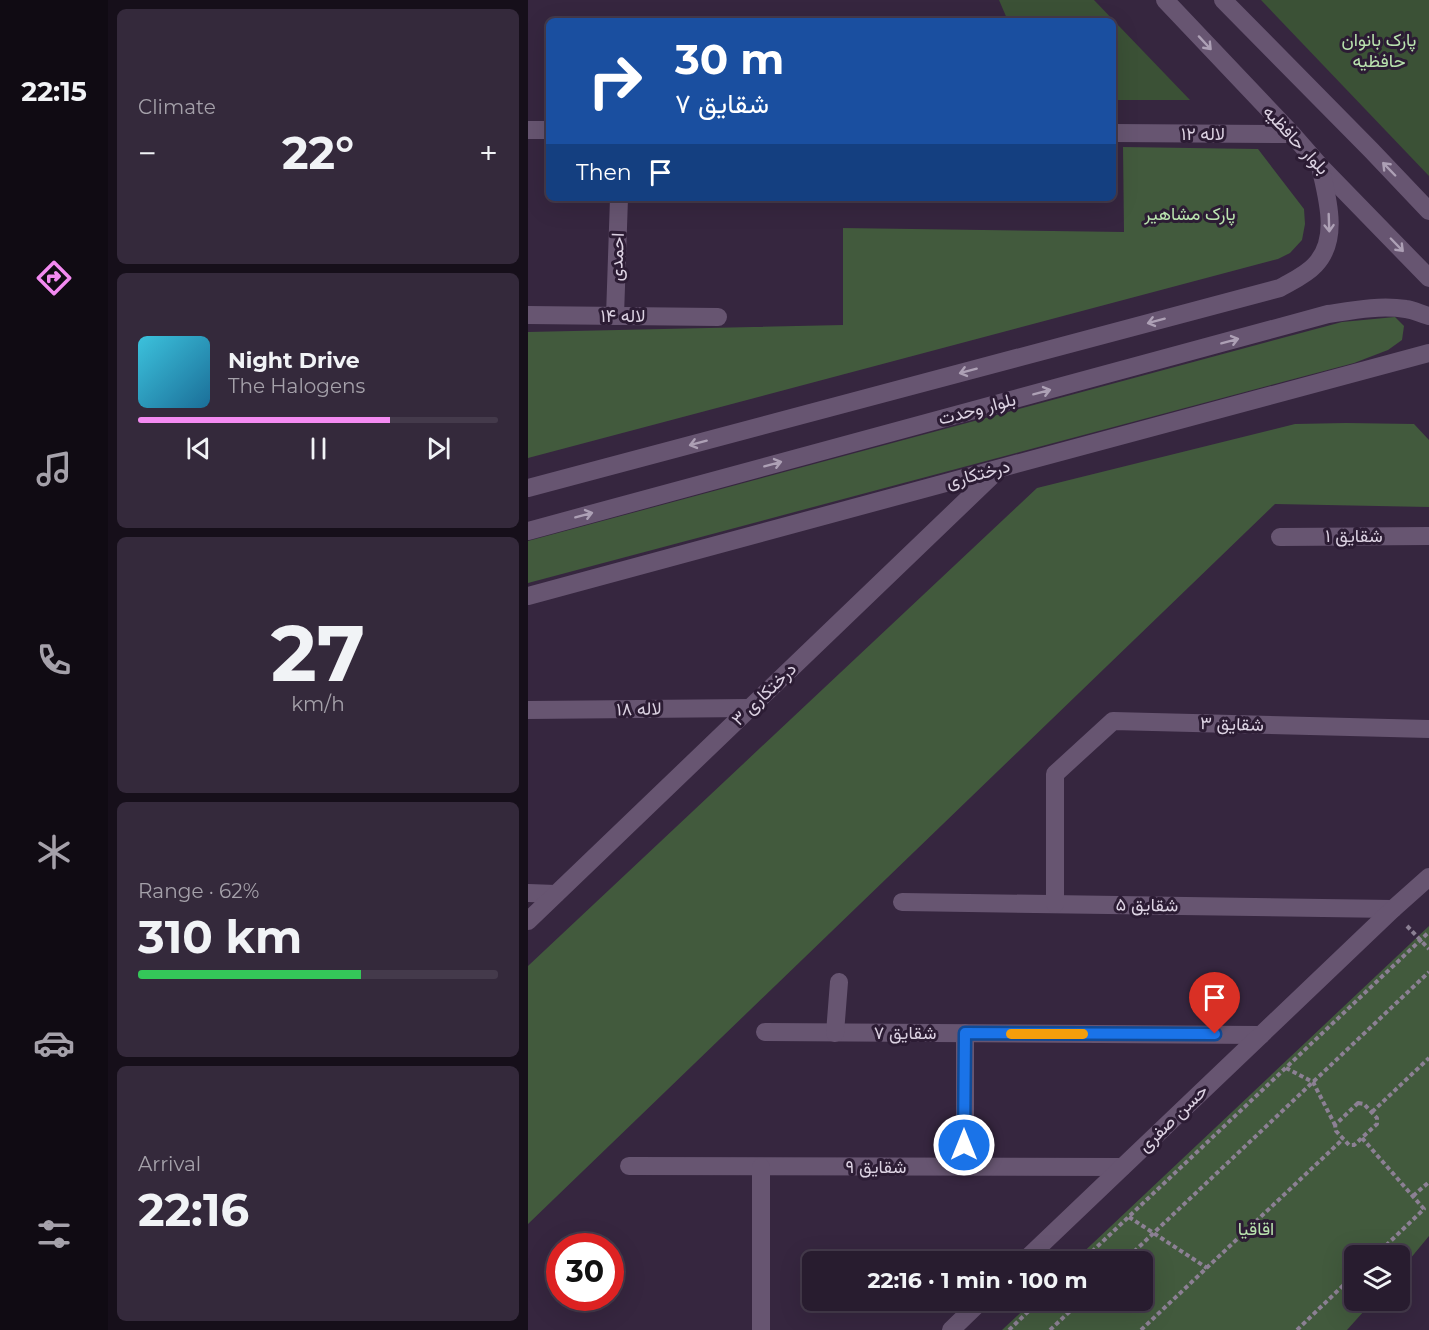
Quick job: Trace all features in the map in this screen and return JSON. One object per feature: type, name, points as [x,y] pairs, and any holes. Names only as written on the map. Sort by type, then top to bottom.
[{"type":"street","name":"بلوار حافظیه","points":[[1165,0],[1320,166],[1429,278]]},
{"type":"street","points":[[1222,0],[1429,211]]},
{"type":"street","points":[[528,130],[546,130]]},
{"type":"street","name":"لاله ۱۲","points":[[1116,134],[1292,134]]},
{"type":"street","points":[[528,488],[1280,288],[1315,266],[1328,244],[1330,230],[1327,199],[1320,166]]},
{"type":"street","name":"احمدی","points":[[615,316],[619,201]]},
{"type":"street","name":"بلوار وحدت","points":[[528,531],[1328,314],[1386,308],[1407,309],[1429,316]]},
{"type":"street","name":"لاله ۱۴","points":[[528,315],[718,317]]},
{"type":"street","name":"درختکاری","points":[[528,596],[1429,353]]},
{"type":"street","name":"درختکاری ۳","points":[[528,921],[1000,468]]},
{"type":"street","name":"شقایق ۱","points":[[1280,537],[1429,536]]},
{"type":"street","name":"لاله ۱۸","points":[[528,710],[750,708]]},
{"type":"street","name":"شقایق ۳","points":[[1055,904],[1056,774],[1113,721],[1429,729]]},
{"type":"street","name":"حسن صفری","points":[[1034,1251],[1429,877]]},
{"type":"street","points":[[528,893],[556,894]]},
{"type":"street","name":"شقایق ۵","points":[[902,902],[1393,909]]},
{"type":"street","points":[[835,1033],[838,982]]},
{"type":"street","name":"شقایق ۷","points":[[765,1032],[1261,1035]]},
{"type":"street","points":[[964,1167],[965,1033]]},
{"type":"street","name":"شقایق ۹","points":[[629,1166],[1122,1167]]},
{"type":"street","points":[[761,1167],[761,1330]]},
{"type":"street","points":[[951,1330],[971,1311]]},
{"type":"path","points":[[1393,909],[1429,949]]},
{"type":"path","points":[[1092,1251],[1429,932]]},
{"type":"path","points":[[1135,1251],[1429,972]]},
{"type":"path","points":[[1372,1112],[1429,1058]]},
{"type":"path","points":[[1286,1068],[1313,1082],[1336,1131],[1349,1145],[1354,1145],[1377,1124],[1377,1118],[1364,1104],[1358,1103],[1335,1125]]},
{"type":"path","points":[[1362,1138],[1425,1209],[1387,1245]]},
{"type":"path","points":[[1141,1330],[1343,1139]]},
{"type":"path","points":[[1413,1197],[1429,1182]]},
{"type":"path","points":[[1129,1216],[1207,1268]]},
{"type":"path","points":[[1297,1330],[1344,1285]]},
{"type":"path","points":[[1009,1330],[1029,1311]]},
{"type":"path","points":[[1050,1330],[1070,1311]]},
{"type":"green space","points":[[999,0],[1094,0],[1111,18],[1007,18]]},
{"type":"green space","name":"پارک بانوان حافظیه","points":[[1261,0],[1429,0],[1429,176]]},
{"type":"green space","points":[[1116,23],[1190,100],[1116,100]]},
{"type":"green space","name":"پارک مشاهیر","points":[[1123,147],[1258,149],[1304,209],[1305,224],[1302,240],[1290,253],[1278,259],[528,458],[528,332],[843,325],[843,228],[1124,232]]},
{"type":"green space","points":[[1395,317],[1404,326],[1402,340],[1388,350],[1354,363],[528,583],[528,541],[1342,322]]},
{"type":"green space","points":[[1295,424],[1414,424],[1429,440],[1429,507],[1275,504],[528,1224],[528,966],[1037,488]]},
{"type":"green space","name":"اقاقیا","points":[[1429,926],[1429,1236],[1410,1259],[1410,1245],[1344,1245],[1344,1311],[1364,1311],[1347,1330],[1002,1330],[1022,1311],[1153,1311],[1153,1251],[1085,1251]]},
{"type":"slow traffic","points":[[1011,1034],[1083,1034]]},
{"type":"route","points":[[964,1145],[965,1033],[1215,1034]]}]
